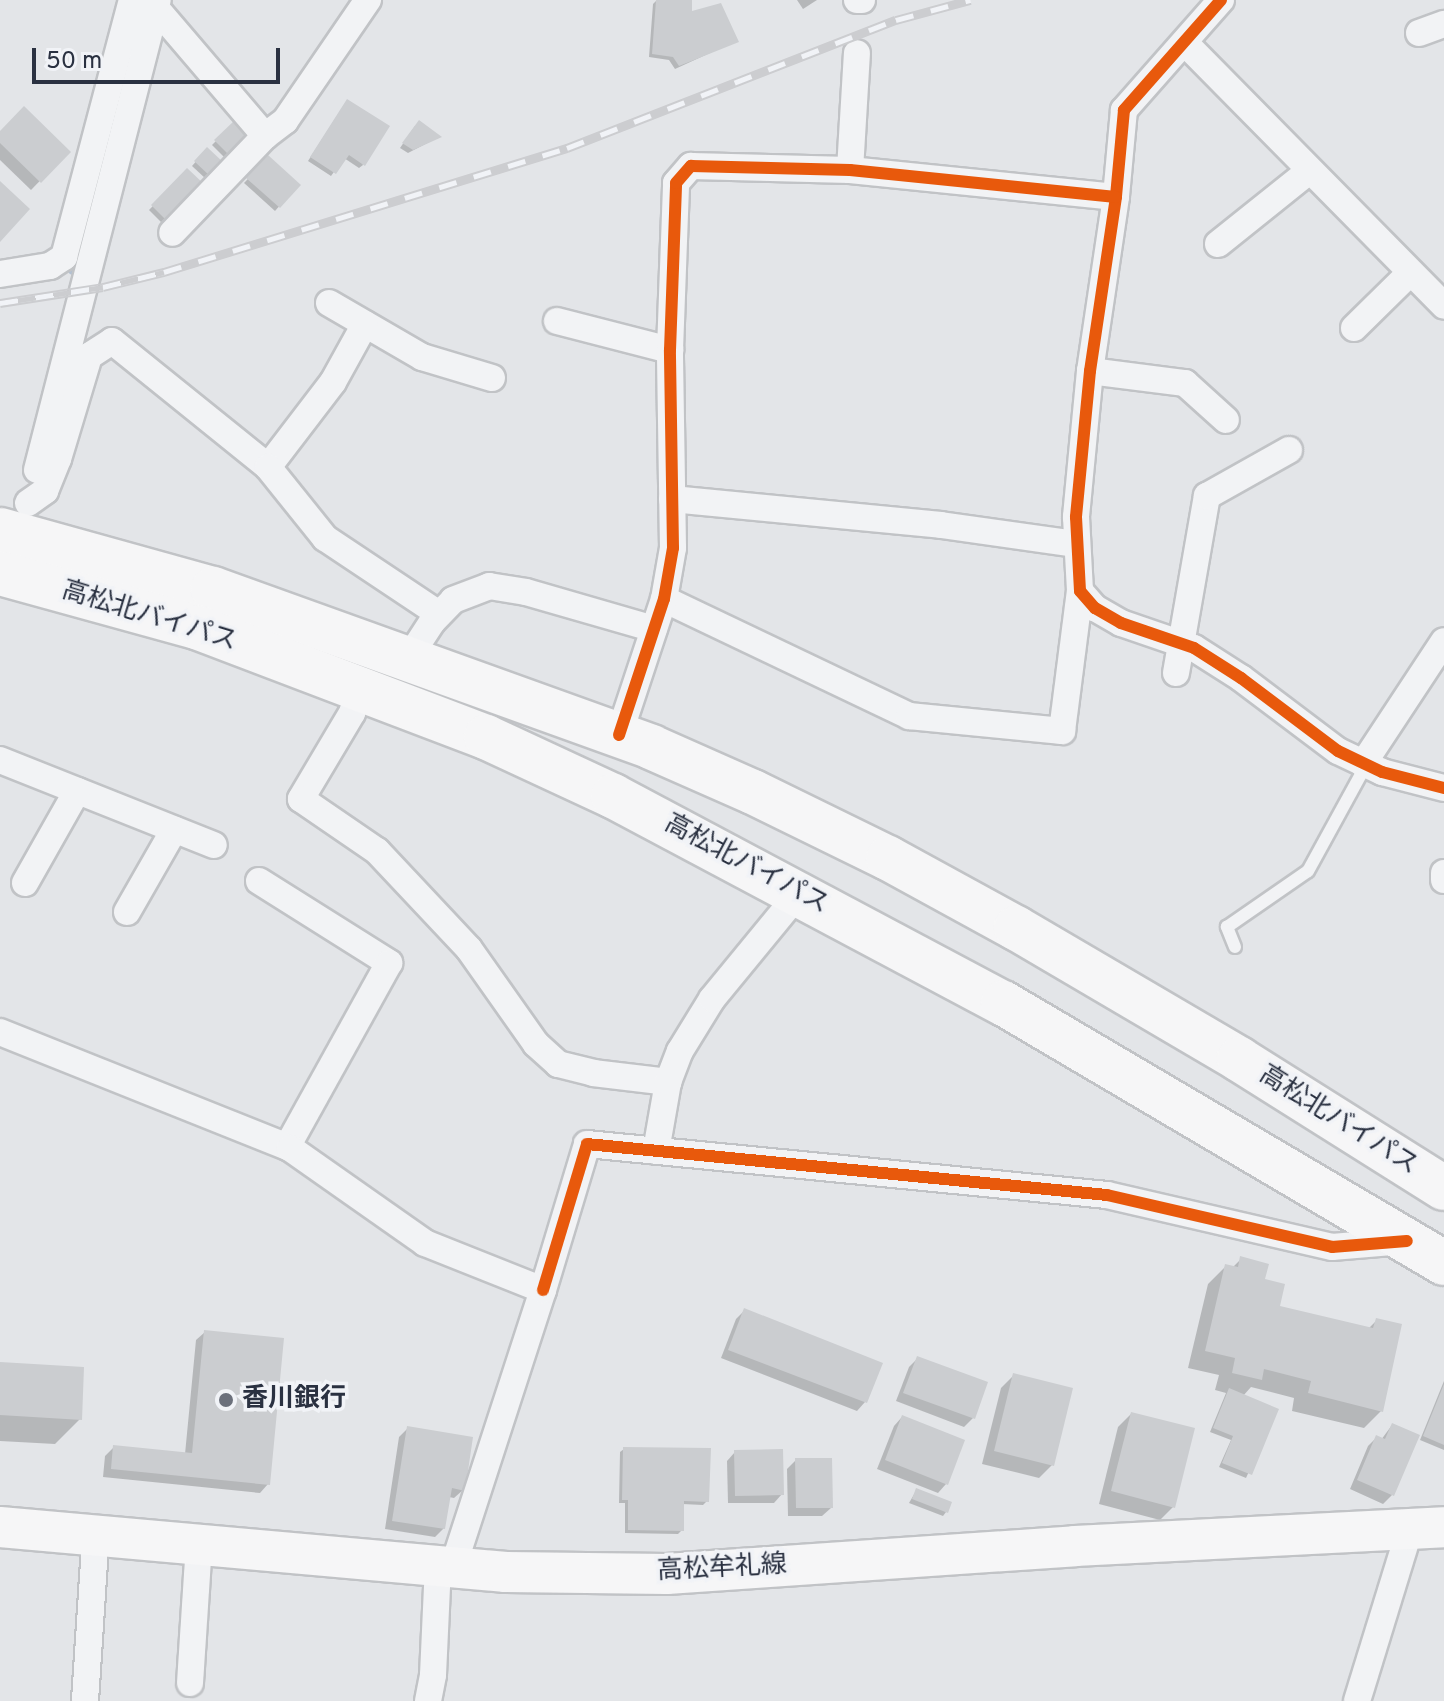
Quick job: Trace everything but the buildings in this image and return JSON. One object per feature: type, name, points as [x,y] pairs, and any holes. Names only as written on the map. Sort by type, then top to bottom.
[{"type":"highway","name":"高松北バイパス","points":[[8,537],[213,589],[619,735],[753,792],[888,858],[1003,921],[1239,1059],[1444,1188]]},
{"type":"highway","name":"高松北バイパス","points":[[8,537],[199,628],[486,737],[613,796],[1003,1003],[1444,1263]]},
{"type":"main road","name":"高松牟礼線","points":[[0,1527],[96,1533],[506,1572],[667,1574],[1075,1546],[1427,1528]]},
{"type":"street","points":[[172,233],[265,136],[285,121],[368,0]]},
{"type":"street","points":[[664,599],[909,716],[1062,731],[1080,591],[1077,544],[1090,371],[1116,197],[1124,110],[1221,0]]},
{"type":"street","points":[[148,2],[265,136]]},
{"type":"street","points":[[0,274],[50,266],[64,257],[148,2]]},
{"type":"street","points":[[8,537],[148,2]]},
{"type":"street","points":[[1419,33],[1444,24]]},
{"type":"street","points":[[1185,43],[1308,172],[1444,306]]},
{"type":"street","points":[[850,170],[857,53]]},
{"type":"street","points":[[619,735],[664,599],[673,548],[670,350],[676,183],[691,166],[850,170],[1116,197]]},
{"type":"street","points":[[1218,244],[1308,172]]},
{"type":"street","points":[[1354,328],[1410,273]]},
{"type":"street","points":[[329,303],[422,357],[492,378]]},
{"type":"street","points":[[557,321],[670,350]]},
{"type":"street","points":[[268,467],[333,382],[365,324]]},
{"type":"street","points":[[8,537],[45,491],[58,459],[89,356],[112,341],[268,467],[325,538],[439,614]]},
{"type":"street","points":[[1090,371],[1185,383],[1226,420]]},
{"type":"street","points":[[1176,673],[1207,496],[1289,450]]},
{"type":"street","points":[[672,499],[941,525],[1077,544]]},
{"type":"street","points":[[408,659],[439,614],[453,600],[489,586],[507,587],[654,629]]},
{"type":"street","points":[[1080,591],[1095,608],[1121,623],[1194,648],[1241,678],[1338,751],[1365,764],[1444,788]]},
{"type":"street","points":[[1365,764],[1444,641]]},
{"type":"street","points":[[359,689],[352,713],[301,799],[377,851],[469,949],[536,1044],[558,1064],[593,1073],[668,1082]]},
{"type":"street","points":[[0,760],[214,845]]},
{"type":"street","points":[[25,883],[77,791]]},
{"type":"street","points":[[127,912],[174,830]]},
{"type":"street","points":[[1444,873],[1444,880]]},
{"type":"street","points":[[259,881],[389,963],[287,1147]]},
{"type":"street","points":[[656,1151],[668,1082],[680,1051],[712,999],[799,893]]},
{"type":"street","points":[[0,1032],[287,1147],[425,1243],[543,1290]]},
{"type":"street","points":[[428,1701],[446,1566],[543,1290],[587,1144],[1107,1195],[1332,1247],[1407,1241]]},
{"type":"street","points":[[1357,1701],[1427,1528]]},
{"type":"street","points":[[85,1701],[96,1533]]},
{"type":"street","points":[[190,1683],[199,1543]]},
{"type":"lane","points":[[1235,947],[1227,927],[1308,871],[1365,764]]},
{"type":"waterway","points":[[73,270],[79,249]]},
{"type":"railway","points":[[0,303],[103,287],[164,272],[567,148],[896,20],[970,0]]},
{"type":"cycle path","points":[[1221,0],[1124,110],[1116,197],[1090,371],[1076,517],[1080,591],[1095,608],[1121,623],[1194,648],[1241,678],[1338,751],[1382,772],[1444,788]]},
{"type":"cycle path","points":[[619,735],[664,599],[673,548],[670,350],[676,183],[691,166],[850,170],[1116,197]]},
{"type":"cycle path","points":[[543,1290],[587,1144],[1107,1195],[1332,1247],[1407,1241]]},
{"type":"place","name":"香川銀行","points":[[226,1400]]}]
